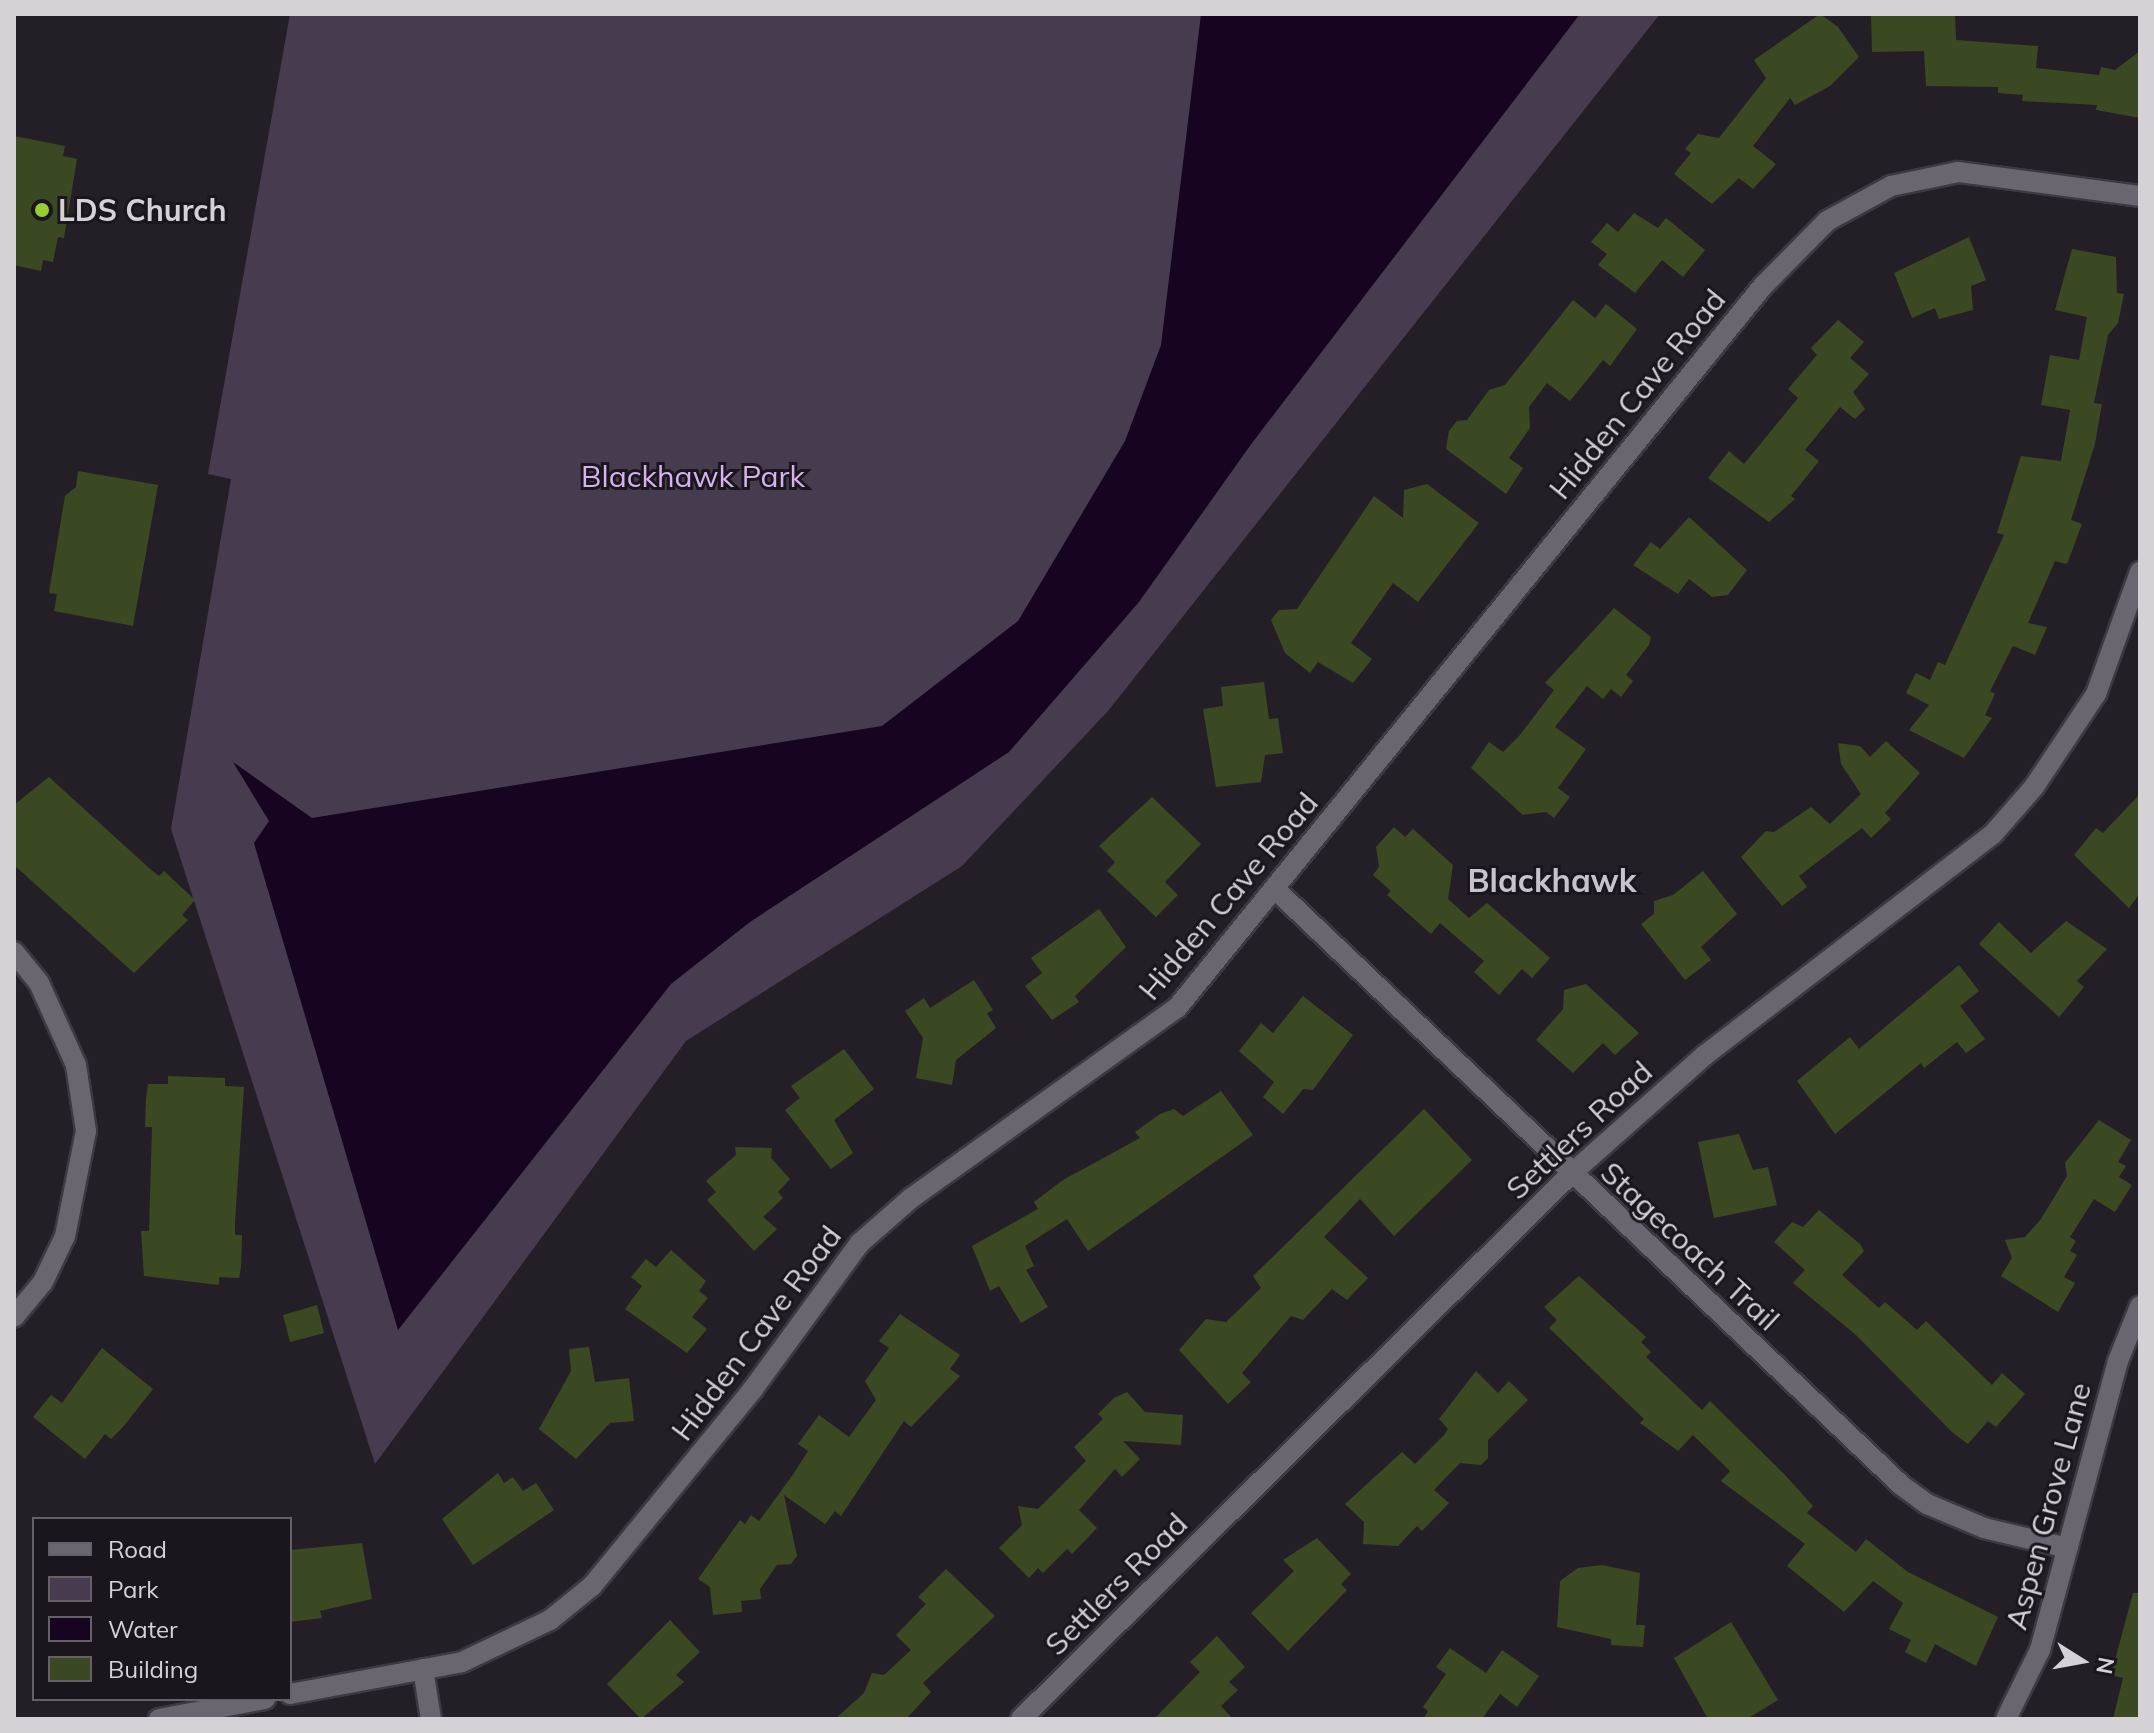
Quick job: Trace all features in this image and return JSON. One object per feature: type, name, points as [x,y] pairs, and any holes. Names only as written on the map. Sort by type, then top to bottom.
[{"type":"street","name":"Hidden Cave Road","points":[[292,1694],[423,1669],[508,1644],[592,1586],[753,1389],[860,1243],[910,1199],[1161,1025],[1275,889],[1763,286],[1827,221],[1891,186],[1958,172],[2140,196]]},
{"type":"street","name":"Settlers Road","points":[[1021,1719],[1571,1174],[1705,1055],[1993,834],[2034,787],[2096,694],[2140,572]]},
{"type":"street","name":"Stagecoach Trail","points":[[1275,889],[1901,1485],[1927,1504],[1984,1528],[2068,1548]]},
{"type":"street","points":[[14,952],[39,983],[76,1065],[86,1131],[65,1236],[43,1282],[14,1317]]},
{"type":"street","name":"Aspen Grove Lane","points":[[2006,1719],[2040,1650],[2118,1361],[2140,1306]]},
{"type":"street","points":[[423,1669],[431,1719]]},
{"type":"street","points":[[159,1719],[254,1701]]},
{"type":"green space","name":"Blackhawk Park","points":[[290,14],[1660,14],[1108,711],[962,866],[686,1041],[375,1464],[171,829],[231,479],[208,474]]},
{"type":"water","points":[[1201,14],[1580,14],[1252,443],[1139,602],[1009,752],[750,922],[671,984],[398,1330],[254,843],[269,821],[233,762],[312,818],[882,726],[1018,621],[1125,441],[1161,345]]},
{"type":"building","points":[[1820,14],[1838,27],[1859,57],[1830,86],[1795,105],[1790,98],[1753,146],[1776,164],[1753,189],[1739,178],[1712,204],[1674,174],[1691,153],[1685,149],[1698,134],[1719,138],[1766,78],[1754,60]]},
{"type":"building","points":[[1871,14],[1955,14],[1956,40],[2038,46],[2036,68],[2099,75],[2101,67],[2115,70],[2140,51],[2140,118],[2096,110],[2097,105],[2022,101],[2023,95],[1998,93],[1998,87],[1926,86],[1924,51],[1872,52]]},
{"type":"building","name":"LDS Church","points":[[14,136],[65,146],[63,156],[77,159],[64,238],[58,237],[53,262],[43,260],[41,271],[14,265]]},
{"type":"building","points":[[1634,213],[1658,228],[1666,218],[1705,250],[1683,277],[1662,260],[1635,293],[1598,265],[1607,254],[1591,242],[1607,223],[1618,232]]},
{"type":"building","points":[[1969,237],[1986,280],[1971,286],[1973,310],[1939,319],[1935,308],[1912,318],[1894,273]]},
{"type":"building","points":[[2072,249],[2116,257],[2117,293],[2124,294],[2118,323],[2108,335],[2094,403],[2102,404],[2095,444],[2071,520],[2082,524],[2067,564],[2055,561],[2028,623],[2047,627],[2035,655],[2013,646],[1990,691],[1995,694],[1985,715],[1992,718],[1964,758],[1909,730],[1929,705],[1906,693],[1916,673],[1930,680],[1938,662],[1945,665],[2004,535],[1997,533],[2021,456],[2061,461],[2070,410],[2041,405],[2050,355],[2079,360],[2087,317],[2055,310]]},
{"type":"building","points":[[1573,300],[1595,318],[1606,304],[1637,329],[1610,366],[1603,360],[1570,401],[1547,383],[1529,407],[1530,428],[1509,458],[1523,468],[1506,494],[1446,449],[1449,431],[1457,421],[1467,420],[1489,390],[1505,385]]},
{"type":"building","points":[[1838,320],[1864,342],[1850,358],[1869,374],[1853,392],[1865,409],[1855,419],[1840,407],[1805,450],[1819,461],[1791,496],[1795,499],[1769,522],[1708,478],[1729,451],[1744,464],[1798,398],[1788,389],[1817,355],[1811,348]]},
{"type":"building","points":[[78,471],[158,485],[133,626],[54,611],[57,594],[49,593],[65,496],[76,487]]},
{"type":"building","points":[[1427,484],[1479,523],[1418,602],[1393,583],[1351,643],[1372,659],[1353,683],[1318,662],[1310,673],[1285,653],[1271,620],[1279,610],[1297,609],[1374,496],[1403,518],[1404,490]]},
{"type":"building","points":[[1689,517],[1747,570],[1728,595],[1712,597],[1689,579],[1678,594],[1633,565],[1651,542],[1660,549]]},
{"type":"building","points":[[1614,608],[1651,637],[1649,645],[1626,675],[1633,681],[1621,697],[1611,689],[1603,699],[1587,686],[1555,727],[1586,749],[1558,788],[1570,797],[1554,818],[1546,812],[1523,815],[1471,768],[1489,742],[1503,752],[1520,735],[1554,690],[1545,683]]},
{"type":"building","points":[[1264,682],[1269,719],[1278,718],[1283,753],[1265,755],[1261,782],[1216,787],[1203,709],[1223,706],[1221,687]]},
{"type":"building","points":[[1886,741],[1920,773],[1885,813],[1891,819],[1871,838],[1862,828],[1799,876],[1807,887],[1782,906],[1741,857],[1766,831],[1774,832],[1811,807],[1830,824],[1861,794],[1841,764],[1838,743],[1860,746],[1870,757]]},
{"type":"building","points":[[49,777],[149,868],[159,876],[164,871],[195,900],[182,915],[188,920],[134,973],[14,865],[14,805]]},
{"type":"building","points":[[2140,794],[2140,893],[2129,908],[2074,855],[2096,828],[2103,833]]},
{"type":"building","points":[[1152,797],[1201,844],[1165,882],[1178,895],[1156,917],[1107,871],[1115,862],[1099,846]]},
{"type":"building","points":[[1394,827],[1405,837],[1413,829],[1453,865],[1448,899],[1469,918],[1487,903],[1550,958],[1532,978],[1522,969],[1499,995],[1474,972],[1484,961],[1440,923],[1431,934],[1387,895],[1391,891],[1373,875],[1379,867],[1376,847]]},
{"type":"building","points":[[1703,871],[1737,914],[1701,947],[1711,960],[1685,980],[1641,924],[1654,914],[1654,901],[1673,895]]},
{"type":"building","points":[[1099,909],[1126,947],[1075,996],[1079,1002],[1052,1020],[1025,986],[1042,973],[1031,958]]},
{"type":"building","points":[[2066,921],[2107,949],[2077,981],[2084,987],[2059,1017],[1979,944],[1999,922],[2031,953]]},
{"type":"building","points":[[1959,965],[1979,991],[1960,1006],[1985,1039],[1966,1053],[1957,1042],[1924,1068],[1921,1063],[1835,1134],[1797,1081],[1850,1037],[1859,1049]]},
{"type":"building","points":[[974,980],[993,1010],[987,1013],[996,1028],[956,1060],[952,1085],[916,1078],[923,1038],[905,1011],[924,998],[930,1008]]},
{"type":"building","points":[[1586,984],[1639,1033],[1615,1055],[1603,1043],[1573,1073],[1536,1040],[1563,1009],[1564,990]]},
{"type":"building","points":[[1303,996],[1353,1035],[1313,1090],[1303,1089],[1283,1114],[1263,1097],[1274,1082],[1239,1051],[1261,1023],[1273,1033]]},
{"type":"building","points":[[844,1049],[874,1089],[834,1120],[853,1153],[831,1169],[785,1110],[800,1098],[791,1086]]},
{"type":"building","points":[[168,1076],[225,1078],[225,1086],[244,1087],[235,1222],[235,1235],[242,1235],[241,1267],[239,1278],[219,1277],[219,1285],[144,1276],[141,1231],[149,1231],[152,1127],[145,1127],[146,1099],[148,1084],[168,1084]]},
{"type":"building","points":[[1221,1091],[1253,1135],[1088,1251],[1067,1219],[1025,1246],[1034,1266],[1026,1270],[1048,1307],[1021,1323],[999,1286],[990,1291],[972,1246],[1038,1209],[1034,1202],[1063,1180],[1140,1138],[1135,1132],[1160,1114],[1174,1109],[1183,1116]]},
{"type":"building","points":[[1424,1109],[1472,1160],[1394,1236],[1360,1199],[1324,1237],[1368,1278],[1347,1300],[1332,1289],[1303,1320],[1291,1316],[1242,1373],[1251,1382],[1228,1404],[1179,1350],[1206,1319],[1226,1322],[1261,1288],[1253,1276]]},
{"type":"building","points":[[2099,1120],[2131,1140],[2118,1162],[2126,1166],[2119,1177],[2132,1185],[2115,1212],[2094,1199],[2070,1237],[2076,1241],[2070,1251],[2077,1255],[2064,1277],[2075,1283],[2058,1312],[2001,1276],[2012,1258],[2005,1240],[2025,1237],[2041,1219],[2067,1176],[2065,1163]]},
{"type":"building","points":[[1739,1134],[1753,1170],[1768,1167],[1777,1205],[1714,1218],[1698,1142]]},
{"type":"building","points":[[735,1147],[772,1148],[771,1158],[790,1179],[778,1192],[783,1198],[763,1217],[777,1229],[754,1251],[707,1200],[716,1192],[706,1181],[736,1155]]},
{"type":"building","points":[[1819,1210],[1860,1244],[1864,1251],[1842,1275],[1879,1308],[1885,1302],[1917,1330],[1926,1321],[1992,1385],[2002,1373],[2025,1394],[1996,1427],[1988,1421],[1968,1444],[1952,1432],[1856,1335],[1793,1283],[1805,1270],[1774,1242],[1792,1222],[1803,1227]]},
{"type":"building","points":[[671,1250],[706,1281],[699,1291],[708,1298],[692,1317],[707,1329],[687,1353],[625,1309],[642,1286],[631,1277],[646,1259],[656,1267]]},
{"type":"building","points":[[1579,1276],[1646,1337],[1641,1342],[1651,1352],[1646,1357],[1702,1410],[1710,1401],[1786,1476],[1813,1506],[1807,1513],[1856,1552],[1866,1539],[1908,1572],[1998,1617],[1976,1666],[1935,1644],[1926,1663],[1905,1652],[1911,1640],[1889,1629],[1903,1603],[1873,1581],[1844,1612],[1787,1566],[1805,1544],[1721,1481],[1730,1471],[1693,1435],[1678,1451],[1640,1423],[1644,1419],[1549,1328],[1557,1320],[1544,1307]]},
{"type":"building","points":[[317,1305],[324,1333],[290,1342],[283,1315]]},
{"type":"building","points":[[900,1314],[960,1355],[950,1369],[960,1376],[911,1427],[904,1421],[841,1516],[835,1511],[825,1524],[784,1495],[797,1556],[791,1564],[777,1565],[760,1589],[761,1599],[741,1601],[742,1612],[713,1615],[710,1587],[698,1579],[740,1520],[745,1524],[751,1515],[759,1521],[808,1451],[798,1444],[819,1415],[849,1437],[876,1400],[865,1381],[889,1348],[879,1341]]},
{"type":"building","points":[[589,1347],[595,1382],[629,1378],[634,1421],[610,1423],[576,1459],[539,1429],[571,1371],[569,1349]]},
{"type":"building","points":[[102,1348],[153,1389],[123,1427],[111,1439],[105,1434],[85,1459],[33,1417],[51,1395],[62,1403]]},
{"type":"building","points":[[1476,1371],[1498,1393],[1509,1381],[1528,1400],[1488,1440],[1488,1458],[1481,1465],[1460,1463],[1434,1490],[1449,1503],[1422,1531],[1417,1526],[1398,1546],[1363,1544],[1364,1522],[1345,1504],[1402,1452],[1415,1464],[1444,1435],[1448,1429],[1439,1419]]},
{"type":"building","points":[[1127,1392],[1145,1412],[1183,1415],[1181,1445],[1123,1441],[1140,1459],[1122,1477],[1115,1469],[1079,1510],[1097,1528],[1072,1554],[1067,1549],[1043,1573],[1038,1568],[1029,1578],[999,1548],[1022,1525],[1018,1506],[1038,1509],[1086,1461],[1074,1447],[1103,1419],[1098,1414],[1114,1398]]},
{"type":"building","points":[[498,1473],[504,1483],[513,1477],[523,1491],[536,1483],[554,1510],[473,1565],[442,1519]]},
{"type":"building","points":[[1317,1538],[1351,1574],[1341,1584],[1347,1590],[1288,1651],[1251,1613],[1294,1571],[1283,1560]]},
{"type":"building","points":[[362,1543],[372,1599],[320,1611],[322,1618],[292,1622],[292,1550]]},
{"type":"building","points":[[1602,1565],[1640,1573],[1636,1625],[1645,1625],[1643,1647],[1611,1645],[1611,1639],[1557,1627],[1560,1581],[1578,1568]]},
{"type":"building","points":[[946,1569],[995,1616],[923,1683],[931,1692],[906,1719],[835,1719],[864,1693],[872,1673],[884,1675],[911,1650],[896,1635],[926,1604],[918,1597]]},
{"type":"building","points":[[2133,1593],[2140,1593],[2140,1719],[2113,1719],[2123,1678],[2111,1675]]},
{"type":"building","points":[[670,1620],[700,1652],[676,1675],[684,1682],[641,1719],[607,1684]]},
{"type":"building","points":[[1731,1622],[1778,1700],[1747,1719],[1708,1719],[1674,1658]]},
{"type":"building","points":[[1217,1636],[1245,1667],[1229,1682],[1238,1690],[1221,1706],[1233,1719],[1154,1719],[1200,1672],[1190,1662]]},
{"type":"building","points":[[1450,1648],[1486,1673],[1502,1650],[1539,1676],[1517,1707],[1500,1694],[1482,1719],[1423,1719],[1428,1711],[1423,1707],[1446,1674],[1436,1667]]},
{"type":"place","name":"LDS Church","points":[[42,210]]},
{"type":"district","name":"Blackhawk","points":[[1552,880]]}]
